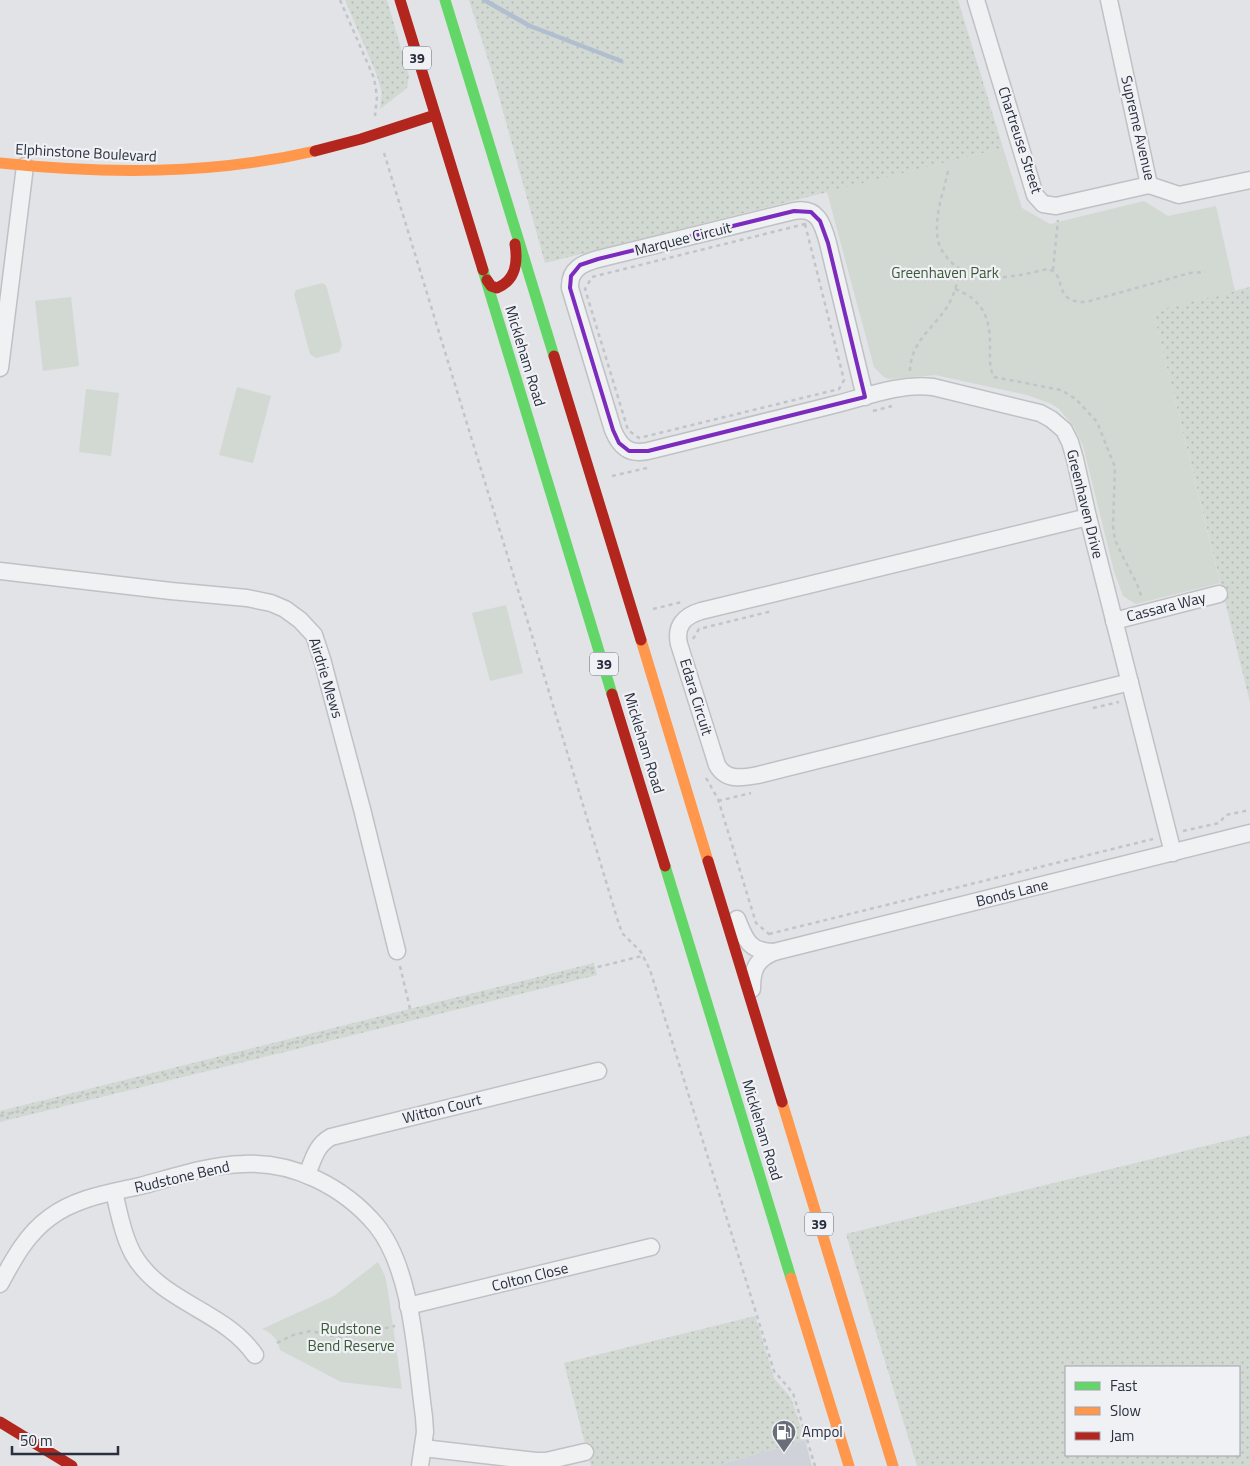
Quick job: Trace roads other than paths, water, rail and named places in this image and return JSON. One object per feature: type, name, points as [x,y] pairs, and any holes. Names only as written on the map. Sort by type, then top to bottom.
[{"type":"main road","name":"Mickleham Road","points":[[400,0],[849,1466]]},
{"type":"main road","name":"Mickleham Road","points":[[445,0],[893,1466]]},
{"type":"main road","name":"Elphinstone Boulevard","points":[[0,163],[118,172],[206,170],[298,155],[337,146],[435,116]]},
{"type":"main road","points":[[487,280],[494,288],[500,287],[511,279],[516,268],[517,257],[505,197]]},
{"type":"main road","points":[[0,1422],[72,1466]]},
{"type":"street","name":"Chartreuse Street","points":[[976,0],[1035,195],[1043,204],[1056,206],[1149,185]]},
{"type":"street","name":"Supreme Avenue","points":[[1109,0],[1149,185],[1179,195],[1250,180]]},
{"type":"street","points":[[0,368],[25,166]]},
{"type":"street","name":"Marquee Circuit","points":[[649,459],[626,449],[619,443],[613,430],[570,288],[570,280],[574,271],[580,265],[588,262],[794,211],[804,210],[812,212],[820,221],[828,243],[866,405]]},
{"type":"street","name":"Greenhaven Drive","points":[[649,459],[866,405],[911,386],[933,387],[1031,410],[1051,419],[1064,430],[1070,442],[1114,620],[1121,690],[1173,853]]},
{"type":"street","name":"Edara Circuit","points":[[1088,517],[700,611],[684,620],[679,628],[678,639],[717,765],[722,772],[735,778],[758,775],[1121,690]]},
{"type":"street","name":"Airdrie Mews","points":[[0,571],[247,598],[278,606],[300,620],[314,635],[322,659],[397,950]]},
{"type":"street","name":"Cassara Way","points":[[1114,620],[1219,594]]},
{"type":"street","points":[[677,758],[705,814],[743,935],[756,949],[764,952],[774,952]]},
{"type":"street","name":"Bonds Lane","points":[[774,952],[1250,833]]},
{"type":"street","points":[[753,1007],[752,983],[755,968],[759,960],[774,952]]},
{"type":"street","name":"Witton Court","points":[[307,1175],[318,1148],[325,1140],[331,1137],[598,1070]]},
{"type":"street","name":"Rudstone Bend","points":[[0,1284],[28,1238],[47,1219],[72,1204],[114,1192],[235,1164],[261,1164],[307,1175],[338,1191],[377,1226],[399,1268],[408,1306],[424,1417],[423,1448],[420,1466]]},
{"type":"street","points":[[114,1192],[127,1242],[147,1274],[166,1290],[234,1331],[255,1355]]},
{"type":"street","name":"Colton Close","points":[[408,1306],[651,1248]]},
{"type":"street","points":[[423,1448],[536,1461],[546,1461],[585,1452]]},
{"type":"waterway","points":[[484,0],[530,26],[621,61]]},
{"type":"place","name":"Ampol","points":[[784,1453]]},
{"type":"park label","name":"Greenhaven Park","points":[[945,273]]},
{"type":"park label","name":"Rudstone Bend Reserve","points":[[351,1338]]}]
